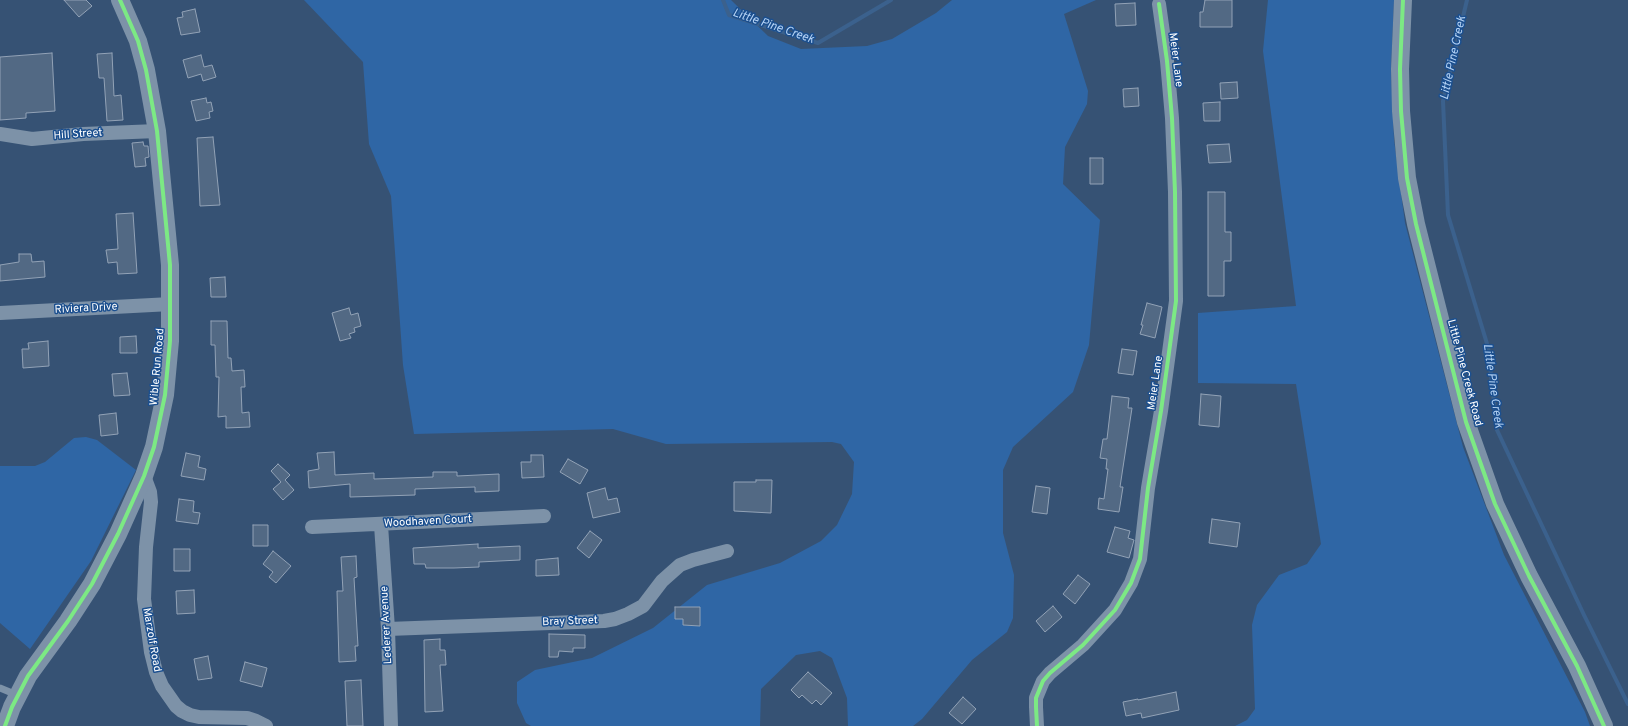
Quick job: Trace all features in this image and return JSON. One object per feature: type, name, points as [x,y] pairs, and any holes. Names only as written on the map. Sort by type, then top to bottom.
[{"type":"street","name":"Wible Run Road","points":[[5,726],[17,695],[28,676],[68,621],[92,584],[118,534],[144,476],[161,421],[169,366],[171,304],[170,265],[158,131],[146,70],[138,41],[120,0]]},
{"type":"street","name":"Little Pine Creek Road","points":[[1403,0],[1400,69],[1401,111],[1407,178],[1416,224],[1466,422],[1501,517],[1529,576],[1577,666],[1604,726]]},
{"type":"street","name":"Meier Lane","points":[[1038,726],[1036,698],[1043,681],[1050,673],[1083,645],[1115,610],[1132,582],[1140,559],[1148,488],[1161,411],[1176,301],[1175,192],[1172,118],[1167,61],[1159,4]]},
{"type":"street","name":"Hill Street","points":[[0,134],[32,139],[83,134],[158,131]]},
{"type":"street","name":"Riviera Drive","points":[[0,313],[171,304]]},
{"type":"street","name":"Marzolf Road","points":[[144,476],[150,492],[151,502],[146,547],[144,599],[151,652],[156,672],[162,686],[176,706],[182,711],[199,717],[247,718],[266,726]]},
{"type":"street","name":"Woodhaven Court","points":[[312,527],[381,525],[544,516]]},
{"type":"street","name":"Lederer Avenue","points":[[381,525],[388,630],[391,726]]},
{"type":"street","name":"Bray Street","points":[[388,630],[604,621],[615,619],[643,606],[662,581],[680,565],[727,551]]},
{"type":"lane","points":[[0,688],[17,695]]},
{"type":"shaded area","points":[[304,0],[731,0],[768,36],[801,49],[867,46],[892,39],[936,13],[952,0],[1096,0],[1064,14],[1088,91],[1087,104],[1065,147],[1063,184],[1100,220],[1089,345],[1073,392],[1013,447],[1003,470],[1003,533],[1014,575],[1013,618],[1007,632],[972,660],[922,719],[913,726],[848,726],[847,698],[832,658],[820,651],[796,655],[761,689],[760,726],[531,726],[526,723],[517,703],[517,682],[535,670],[592,658],[653,628],[707,585],[780,563],[821,541],[837,525],[852,494],[854,462],[841,444],[832,442],[666,444],[613,429],[414,434],[403,365],[391,196],[369,144],[363,62]]},
{"type":"shaded area","points":[[1268,0],[1394,0],[1391,70],[1394,140],[1405,223],[1463,447],[1504,555],[1585,712],[1590,726],[1235,726],[1247,720],[1255,709],[1252,625],[1257,605],[1279,575],[1307,564],[1321,544],[1296,384],[1198,383],[1198,313],[1296,306],[1263,51]]},
{"type":"shaded area","points":[[86,437],[97,440],[136,470],[91,561],[30,649],[0,623],[0,466],[35,466],[45,462],[74,438]]},
{"type":"building","points":[[64,0],[86,0],[92,6],[79,17]]},
{"type":"building","points":[[1205,0],[1232,0],[1232,27],[1200,27],[1200,12],[1203,12]]},
{"type":"building","points":[[1135,3],[1136,25],[1116,26],[1115,4]]},
{"type":"building","points":[[195,9],[200,32],[181,35],[177,18],[183,17],[182,12]]},
{"type":"building","points":[[52,53],[55,111],[26,113],[26,118],[0,120],[0,57]]},
{"type":"building","points":[[112,53],[114,96],[121,95],[123,120],[107,121],[104,78],[99,78],[97,54]]},
{"type":"building","points":[[201,55],[204,67],[212,65],[216,77],[203,81],[201,74],[188,78],[183,60]]},
{"type":"building","points":[[1237,82],[1238,98],[1221,99],[1220,83]]},
{"type":"building","points":[[1138,88],[1139,106],[1124,107],[1123,89]]},
{"type":"building","points":[[206,98],[207,103],[211,102],[213,111],[209,112],[210,118],[196,121],[191,101]]},
{"type":"building","points":[[1220,102],[1220,121],[1204,121],[1203,103]]},
{"type":"building","points":[[213,137],[220,205],[200,206],[197,138]]},
{"type":"building","points":[[143,142],[144,146],[148,146],[149,157],[145,158],[146,166],[135,167],[132,143]]},
{"type":"building","points":[[1229,144],[1231,162],[1209,163],[1207,145]]},
{"type":"building","points":[[1090,158],[1103,158],[1103,184],[1090,184]]},
{"type":"building","points":[[1208,192],[1225,192],[1225,232],[1231,232],[1231,261],[1224,261],[1224,296],[1208,296]]},
{"type":"building","points":[[133,213],[137,273],[118,274],[117,262],[108,263],[106,250],[118,249],[116,214]]},
{"type":"building","points":[[19,254],[31,254],[32,262],[44,261],[45,277],[0,281],[0,265],[19,262]]},
{"type":"building","points":[[225,277],[226,297],[211,297],[210,278]]},
{"type":"building","points":[[1147,303],[1162,307],[1155,338],[1140,334]]},
{"type":"building","points":[[349,308],[351,315],[358,313],[361,326],[354,328],[355,332],[349,334],[351,338],[340,341],[332,313]]},
{"type":"building","points":[[211,321],[227,321],[228,358],[231,358],[232,371],[244,370],[245,387],[241,387],[242,413],[249,412],[250,427],[226,428],[226,416],[218,417],[219,377],[216,377],[215,345],[211,345]]},
{"type":"building","points":[[136,336],[137,353],[120,353],[120,337]]},
{"type":"building","points":[[48,341],[49,366],[23,368],[22,349],[29,349],[28,343]]},
{"type":"building","points":[[1122,349],[1137,351],[1133,375],[1118,373]]},
{"type":"building","points":[[127,373],[130,395],[114,396],[112,374]]},
{"type":"building","points":[[1201,394],[1221,396],[1219,427],[1199,425]]},
{"type":"building","points":[[1112,396],[1129,398],[1128,408],[1132,408],[1120,487],[1123,487],[1119,512],[1098,509],[1099,498],[1104,499],[1108,469],[1106,469],[1107,459],[1100,458],[1103,439],[1107,439]]},
{"type":"building","points":[[116,413],[118,434],[101,436],[99,415]]},
{"type":"building","points":[[334,452],[335,475],[374,473],[374,479],[433,477],[433,472],[457,472],[457,476],[499,474],[499,491],[475,492],[475,487],[415,489],[415,495],[350,497],[350,484],[309,488],[308,471],[319,469],[317,453]]},
{"type":"building","points":[[186,453],[200,456],[198,467],[206,469],[204,480],[181,476]]},
{"type":"building","points":[[531,455],[543,455],[544,477],[522,478],[521,462],[531,462]]},
{"type":"building","points":[[568,459],[588,470],[580,484],[560,472]]},
{"type":"building","points":[[278,464],[290,475],[285,480],[294,490],[283,500],[273,489],[281,482],[271,471]]},
{"type":"building","points":[[756,480],[772,480],[771,513],[734,511],[734,482],[756,482]]},
{"type":"building","points":[[1036,486],[1050,488],[1047,514],[1032,512]]},
{"type":"building","points":[[605,488],[608,500],[617,498],[620,512],[593,518],[587,493]]},
{"type":"building","points":[[179,499],[194,501],[193,512],[200,513],[198,524],[176,521]]},
{"type":"building","points":[[1212,519],[1240,523],[1237,547],[1209,543]]},
{"type":"building","points":[[253,525],[268,525],[268,546],[253,546]]},
{"type":"building","points":[[1115,527],[1130,531],[1128,538],[1134,540],[1129,558],[1107,552]]},
{"type":"building","points":[[590,531],[602,540],[589,558],[577,548]]},
{"type":"building","points":[[478,544],[478,548],[520,546],[520,560],[479,562],[479,567],[454,568],[426,568],[425,564],[414,564],[413,548]]},
{"type":"building","points":[[174,549],[190,549],[190,571],[174,571]]},
{"type":"building","points":[[273,551],[291,566],[276,583],[269,577],[273,572],[263,564]]},
{"type":"building","points":[[356,556],[357,577],[354,578],[358,646],[355,646],[356,661],[339,662],[337,591],[343,591],[341,557]]},
{"type":"building","points":[[558,558],[559,575],[536,576],[536,560]]},
{"type":"building","points":[[1078,575],[1090,584],[1075,604],[1063,594]]},
{"type":"building","points":[[194,590],[195,613],[177,614],[176,591]]},
{"type":"building","points":[[1053,606],[1062,617],[1045,632],[1036,621]]},
{"type":"building","points":[[675,607],[700,607],[700,626],[683,625],[683,619],[675,619]]},
{"type":"building","points":[[549,634],[585,635],[585,648],[573,648],[573,652],[559,651],[558,657],[549,657]]},
{"type":"building","points":[[440,639],[440,650],[445,650],[446,665],[440,665],[443,711],[425,712],[424,640]]},
{"type":"building","points":[[208,656],[212,678],[198,680],[194,659]]},
{"type":"building","points":[[245,662],[267,668],[262,687],[240,681]]},
{"type":"building","points":[[808,672],[832,693],[821,705],[816,700],[812,704],[802,695],[799,698],[791,690]]},
{"type":"building","points":[[361,680],[363,726],[347,726],[345,681]]},
{"type":"building","points":[[1176,692],[1179,710],[1142,718],[1141,713],[1126,716],[1123,702]]},
{"type":"building","points":[[963,697],[976,709],[962,724],[949,713]]},
{"type":"waterway","name":"Little Pine Creek","points":[[723,0],[729,15],[818,43],[891,0]]},
{"type":"waterway","name":"Little Pine Creek","points":[[1467,0],[1443,101],[1448,215],[1488,347],[1497,430],[1584,615],[1628,704]]},
{"type":"cycle path","points":[[5,726],[12,707],[28,676],[68,621],[92,584],[118,534],[144,476],[154,447],[165,395],[170,341],[170,265],[157,131],[146,70],[138,41],[120,0]]},
{"type":"cycle path","points":[[1403,0],[1400,69],[1401,111],[1407,178],[1416,224],[1466,422],[1495,504],[1529,576],[1577,666],[1604,726]]},
{"type":"cycle path","points":[[1037,726],[1036,698],[1043,681],[1050,673],[1083,645],[1115,610],[1131,583],[1140,559],[1148,488],[1161,411],[1176,301],[1175,192],[1172,118],[1167,61],[1159,4]]}]
